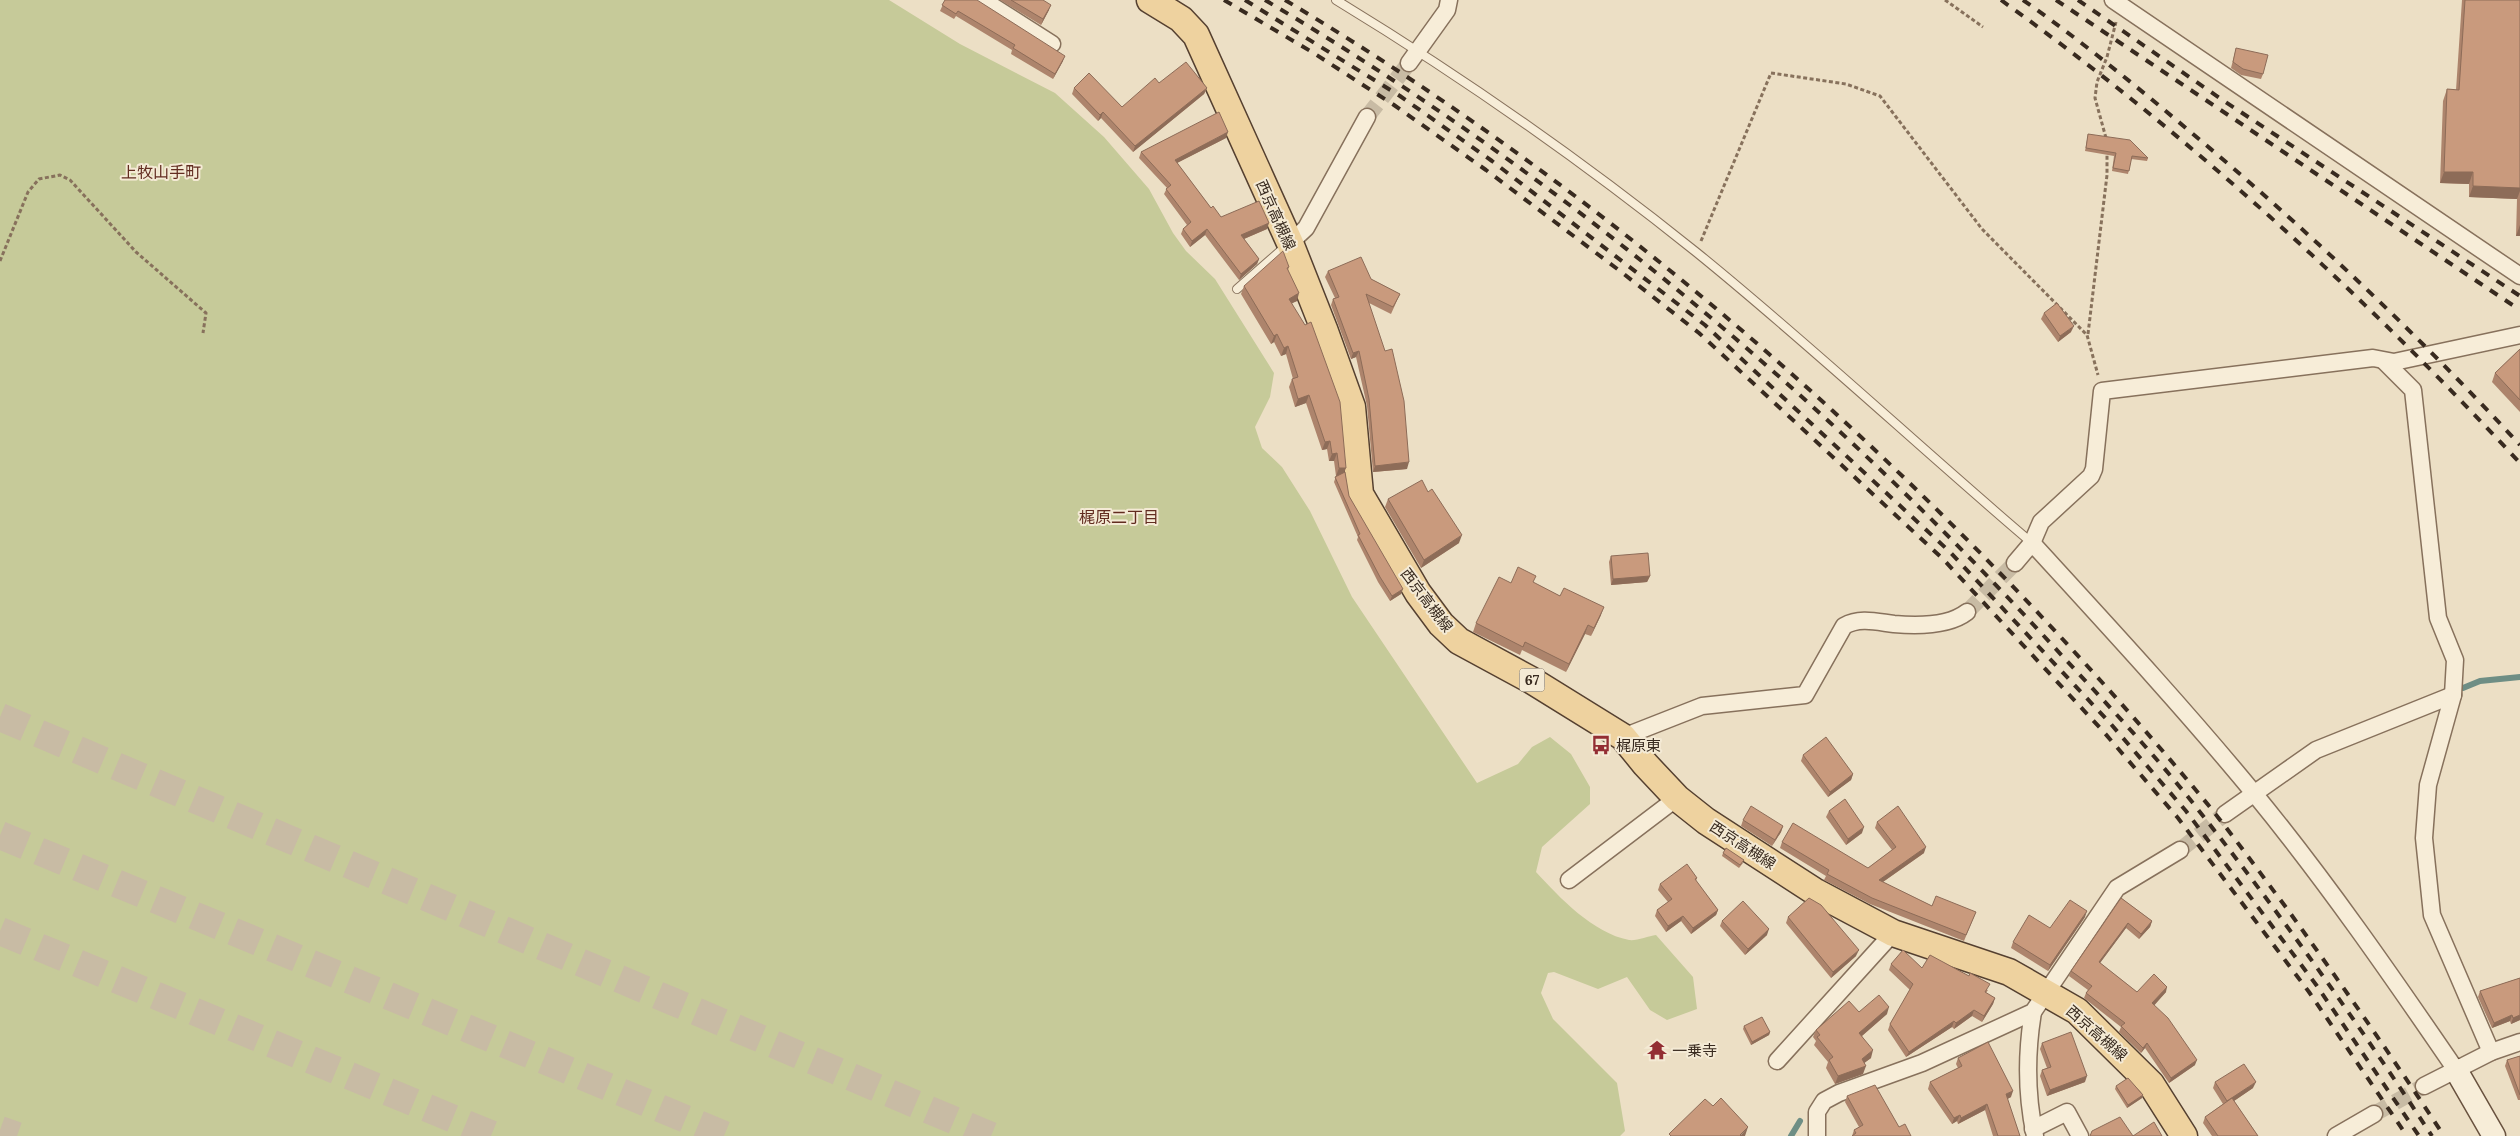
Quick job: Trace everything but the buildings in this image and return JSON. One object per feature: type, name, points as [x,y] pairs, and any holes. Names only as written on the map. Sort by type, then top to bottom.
[{"type":"main road","name":"西京高槻線","points":[[1150,0],[1181,18],[1196,34],[1290,243],[1352,407],[1360,494],[1418,593],[1441,624],[1459,642],[1531,680],[1623,737],[1644,764],[1677,798],[1706,821],[1814,891],[1893,933],[2009,972],[2040,1002],[2077,1011],[2115,1046],[2151,1084],[2181,1135]]},
{"type":"street","points":[[983,0],[1052,44]]},
{"type":"street","points":[[1414,57],[1447,10],[1449,0]]},
{"type":"street","points":[[2116,6],[2520,276]]},
{"type":"street","points":[[1290,243],[1306,228],[1368,118]]},
{"type":"street","points":[[2015,563],[2032,543],[2041,522],[2091,476],[2094,469],[2102,391],[2373,358],[2394,362],[2434,355],[2472,344],[2520,335]]},
{"type":"street","points":[[2384,361],[2414,390],[2438,618],[2455,660],[2453,695],[2428,785],[2425,848],[2432,915],[2492,1052]]},
{"type":"street","points":[[2032,543],[2164,688],[2253,793],[2369,942],[2456,1070],[2494,1136]]},
{"type":"street","points":[[1623,737],[1702,706],[1805,695],[1844,626],[1853,621],[1896,624],[1935,623],[1959,618],[1967,612]]},
{"type":"street","points":[[2225,814],[2316,750],[2453,695]]},
{"type":"street","points":[[1569,880],[1677,798]]},
{"type":"street","points":[[2080,1136],[2067,1112],[2034,1132],[2027,1088],[2028,1059],[2040,1002],[2118,888],[2180,850]]},
{"type":"street","points":[[1777,1061],[1893,933]]},
{"type":"street","points":[[1817,1136],[1817,1112],[1824,1101],[1839,1093],[1922,1064],[2040,1002]]},
{"type":"street","points":[[2424,1086],[2492,1052],[2520,1042]]},
{"type":"street","points":[[2336,1136],[2374,1114]]},
{"type":"lane","points":[[1336,0],[1414,57],[1586,167],[1697,253],[2032,543]]},
{"type":"lane","points":[[1237,289],[1290,243]]},
{"type":"path","points":[[1945,0],[1983,26]]},
{"type":"path","points":[[2106,140],[2095,98],[2097,82],[2108,57],[2116,6]]},
{"type":"path","points":[[1697,253],[1771,73],[1846,84],[1880,96],[1982,229],[2088,335]]},
{"type":"path","points":[[2102,391],[2088,335],[2107,175],[2107,149]]},
{"type":"path","points":[[0,261],[28,192],[39,179],[60,175],[70,180],[85,195],[136,252],[206,313],[203,333]]},
{"type":"green space","points":[[0,0],[889,0],[960,44],[1055,93],[1104,137],[1149,189],[1173,233],[1186,251],[1215,279],[1274,373],[1270,397],[1255,427],[1262,448],[1282,467],[1310,511],[1352,597],[1477,783],[1518,764],[1532,747],[1550,737],[1571,754],[1590,787],[1590,804],[1542,847],[1536,872],[1566,903],[1603,930],[1629,940],[1656,935],[1693,977],[1697,1009],[1667,1020],[1650,1010],[1627,977],[1598,989],[1554,972],[1548,973],[1541,993],[1553,1019],[1617,1083],[1625,1131],[1620,1136],[0,1136]]},
{"type":"waterway","points":[[2463,688],[2480,681],[2520,677]]},
{"type":"waterway","points":[[1791,1136],[1800,1121]]},
{"type":"tunnel","points":[[1367,117],[1409,63]]},
{"type":"tunnel","points":[[1967,612],[2015,563]]},
{"type":"tunnel","points":[[0,717],[991,1136]]},
{"type":"tunnel","points":[[2180,850],[2225,814]]},
{"type":"tunnel","points":[[0,835],[727,1136]]},
{"type":"tunnel","points":[[0,931],[495,1136]]},
{"type":"tunnel","points":[[2374,1114],[2424,1086]]},
{"type":"tunnel","points":[[0,1130],[17,1136]]},
{"type":"railway","points":[[1224,0],[1312,52],[1394,105],[1486,170],[1620,271],[1699,333],[1943,559],[2102,730],[2178,818],[2309,992],[2407,1136]]},
{"type":"railway","points":[[1245,0],[1400,96],[1492,161],[1705,325],[1950,552],[2110,723],[2186,811],[2317,986],[2419,1136]]},
{"type":"railway","points":[[1265,0],[1374,67],[1480,139],[1583,215],[1683,295],[1781,378],[1875,464],[1966,554],[2054,647],[2179,786],[2258,887],[2318,969],[2432,1136]]},
{"type":"railway","points":[[1285,0],[1413,81],[1537,168],[1658,261],[1776,360],[1889,463],[1997,570],[2101,681],[2200,795],[2306,935],[2444,1136]]},
{"type":"railway","points":[[2001,0],[2139,105],[2272,218],[2399,338],[2520,463]]},
{"type":"railway","points":[[2023,0],[2139,89],[2288,217],[2407,328],[2520,445]]},
{"type":"railway","points":[[2056,0],[2520,310]]},
{"type":"railway","points":[[2078,0],[2224,101],[2520,296]]},
{"type":"place","name":"梶原東","points":[[1601,745]]},
{"type":"place","name":"一乗寺","points":[[1657,1050]]},
{"type":"district","name":"上牧山手町","points":[[161,172]]},
{"type":"district","name":"梶原二丁目","points":[[1119,517]]}]
